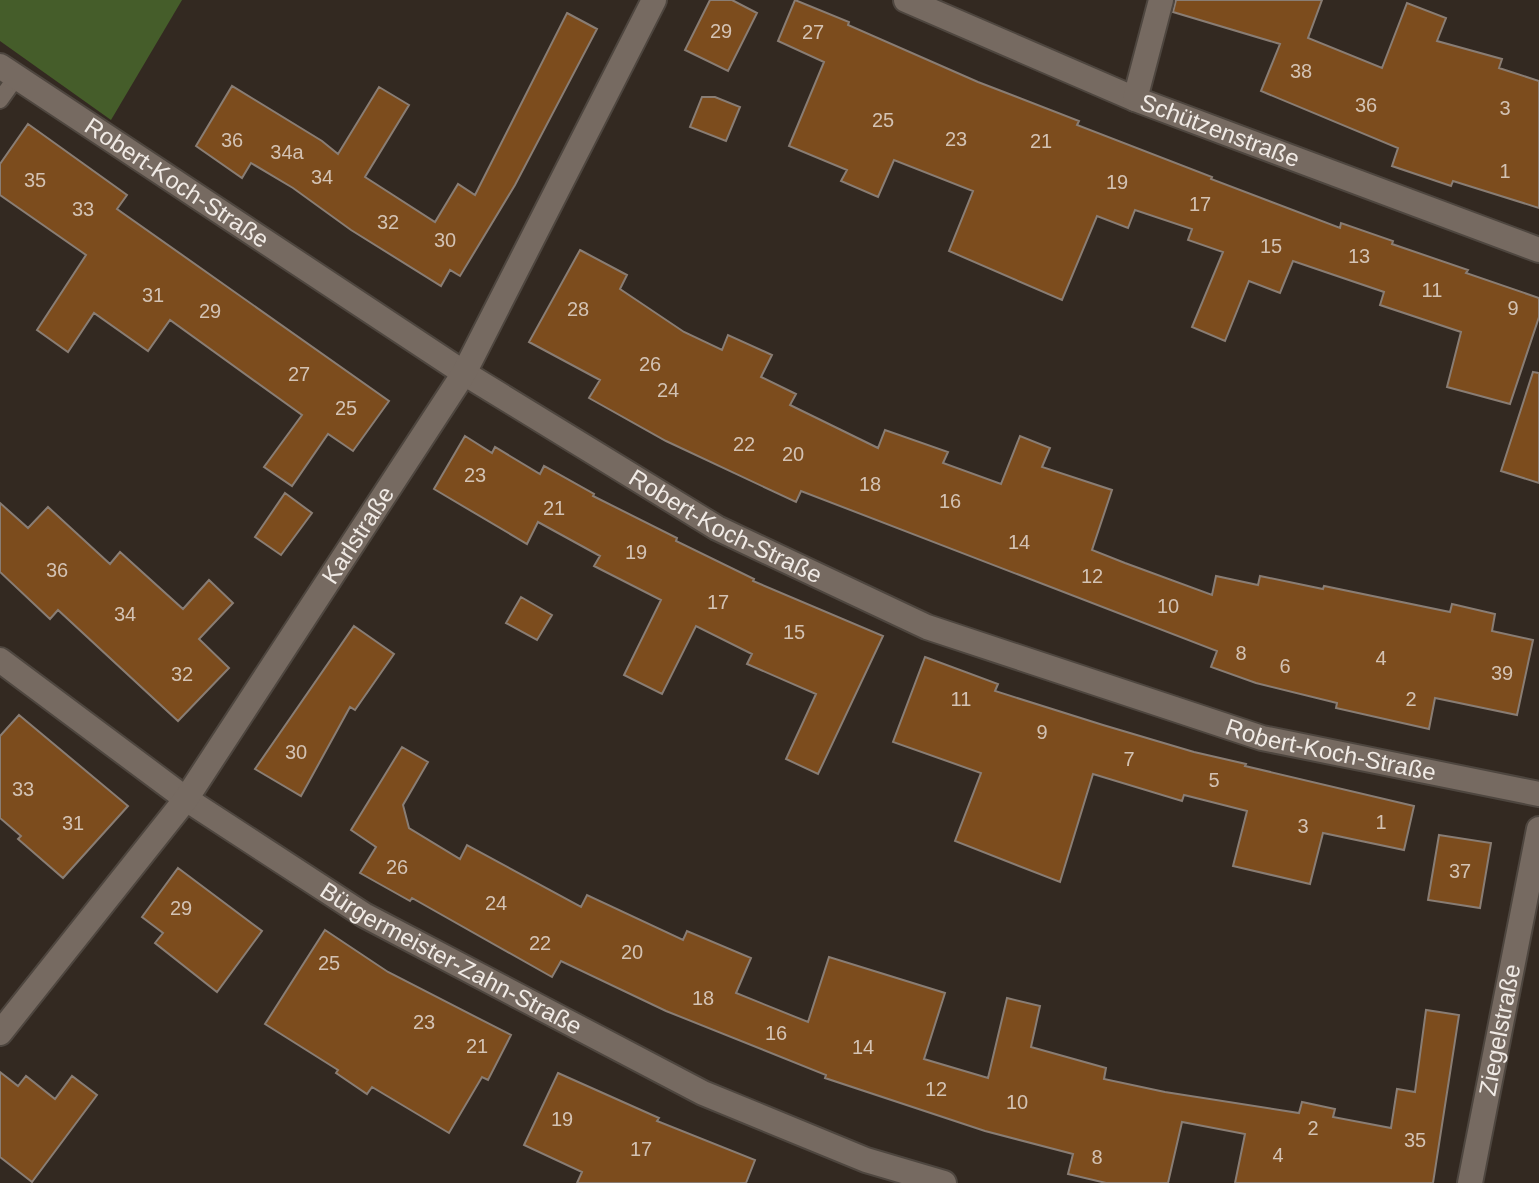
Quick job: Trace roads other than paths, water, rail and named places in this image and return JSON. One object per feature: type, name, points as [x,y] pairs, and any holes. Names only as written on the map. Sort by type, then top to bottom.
[{"type":"street","name":"Karlstraße","points":[[0,1033],[186,799],[464,373],[654,0]]},
{"type":"street","name":"Schützenstraße","points":[[906,0],[1135,99],[1539,250]]},
{"type":"street","points":[[1135,99],[1161,0]]},
{"type":"street","name":"Robert-Koch-Straße","points":[[8,71],[464,373],[717,528],[927,627],[1262,738],[1539,794]]},
{"type":"street","name":"Bürgermeister-Zahn-Straße","points":[[0,660],[186,799],[364,915],[703,1093],[866,1160],[944,1183]]},
{"type":"street","name":"Ziegelstraße","points":[[1470,1183],[1539,829]]},
{"type":"lane","points":[[0,100],[8,71]]}]
